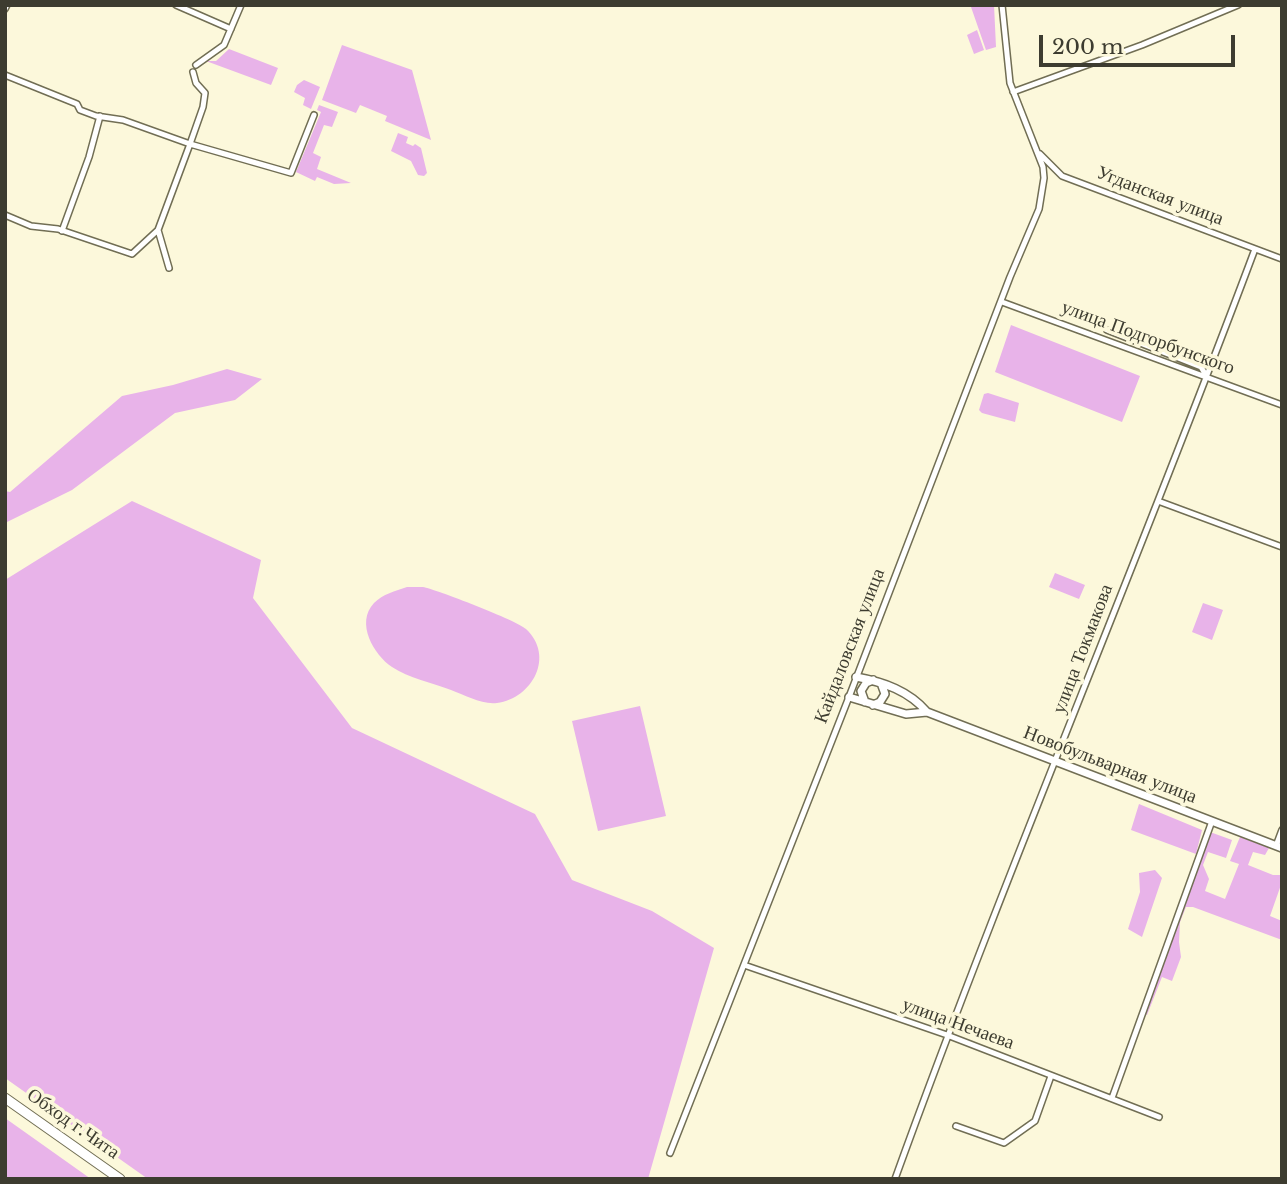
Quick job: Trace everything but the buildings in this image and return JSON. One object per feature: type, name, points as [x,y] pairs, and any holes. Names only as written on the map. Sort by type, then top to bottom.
[{"type":"highway","name":"Обход г.Чита","points":[[5,1098],[120,1179]]},
{"type":"street","points":[[176,5],[231,29]]},
{"type":"street","points":[[5,215],[31,226],[62,230],[132,254],[158,230],[190,144],[205,93],[196,83],[195,68],[224,45],[241,5]]},
{"type":"street","points":[[1002,5],[1008,73],[1036,149]]},
{"type":"street","points":[[1013,92],[1142,45],[1238,5]]},
{"type":"street","points":[[5,75],[77,104],[80,110],[123,120],[190,144],[292,173],[314,115]]},
{"type":"street","points":[[62,230],[89,157],[100,116]]},
{"type":"street","name":"Угданская улица","points":[[1036,149],[1062,176],[1282,259]]},
{"type":"street","name":"Кайдаловская улица","points":[[670,1153],[1019,254],[1040,209],[1044,178],[1036,149]]},
{"type":"street","points":[[158,230],[169,268]]},
{"type":"street","name":"улица Токмакова","points":[[895,1179],[947,1035],[1255,249]]},
{"type":"street","name":"улица Подгорбунского","points":[[1002,302],[1282,405]]},
{"type":"street","points":[[1107,330],[1201,367],[1207,377]]},
{"type":"street","points":[[1158,501],[1282,547]]},
{"type":"street","points":[[856,677],[877,682],[915,698],[927,712]]},
{"type":"street","points":[[869,704],[880,702],[885,694],[877,682]]},
{"type":"street","points":[[869,704],[861,691],[866,683],[877,682]]},
{"type":"street","points":[[849,696],[906,713],[927,712]]},
{"type":"street","name":"Новобульварная улица","points":[[927,712],[1279,847]]},
{"type":"street","points":[[1112,1098],[1212,821]]},
{"type":"street","points":[[1279,847],[1282,830]]},
{"type":"street","name":"улица Нечаева","points":[[744,965],[947,1035],[1159,1117]]},
{"type":"street","points":[[956,1126],[1004,1143],[1035,1121],[1051,1076]]},
{"type":"shaded area","points":[[994,5],[996,47],[986,50],[971,7]]},
{"type":"shaded area","points":[[977,30],[984,50],[974,54],[967,35]]},
{"type":"shaded area","points":[[342,45],[412,70],[431,140],[385,121],[387,116],[360,105],[356,113],[322,100]]},
{"type":"shaded area","points":[[229,49],[278,68],[271,85],[206,61],[216,61]]},
{"type":"shaded area","points":[[304,80],[320,87],[311,109],[303,105],[305,98],[294,92],[297,85]]},
{"type":"shaded area","points":[[319,105],[338,112],[332,127],[324,125],[313,153],[321,157],[317,169],[351,183],[334,184],[317,177],[315,181],[296,172],[321,112],[317,110]]},
{"type":"shaded area","points":[[398,133],[408,137],[406,143],[421,148],[427,173],[424,176],[418,175],[411,161],[391,151]]},
{"type":"shaded area","points":[[1011,325],[1140,376],[1122,422],[995,372]]},
{"type":"shaded area","points":[[227,369],[262,379],[235,400],[175,413],[72,490],[5,523],[5,491],[10,492],[122,396]]},
{"type":"shaded area","points":[[984,394],[1019,403],[1015,422],[979,410]]},
{"type":"shaded area","points":[[132,501],[261,560],[253,598],[352,728],[535,814],[572,880],[652,911],[714,948],[648,1179],[148,1179],[5,1078],[5,580]]},
{"type":"shaded area","points":[[1055,573],[1085,585],[1079,599],[1049,587]]},
{"type":"shaded area","points":[[407,587],[423,587],[443,593],[526,629],[535,640],[539,651],[539,663],[530,685],[510,699],[485,703],[398,671],[385,662],[373,647],[366,620],[374,603],[389,593]]},
{"type":"shaded area","points":[[1203,603],[1223,610],[1212,640],[1192,632]]},
{"type":"shaded area","points":[[640,706],[666,816],[598,831],[572,721]]},
{"type":"shaded area","points":[[1139,804],[1202,830],[1196,854],[1131,830]]},
{"type":"shaded area","points":[[1210,832],[1232,840],[1226,858],[1208,852],[1203,865],[1209,879],[1205,891],[1225,899],[1239,864],[1230,861],[1240,837],[1269,848],[1265,855],[1253,852],[1248,865],[1273,875],[1280,875],[1282,870],[1282,882],[1270,916],[1282,921],[1282,940],[1193,907],[1186,907],[1180,922],[1181,957],[1172,981],[1162,977],[1147,1015],[1144,1014]]},
{"type":"shaded area","points":[[1155,870],[1162,878],[1142,937],[1128,929],[1140,892],[1139,873]]},
{"type":"shaded area","points":[[5,1118],[91,1179],[5,1179]]}]
